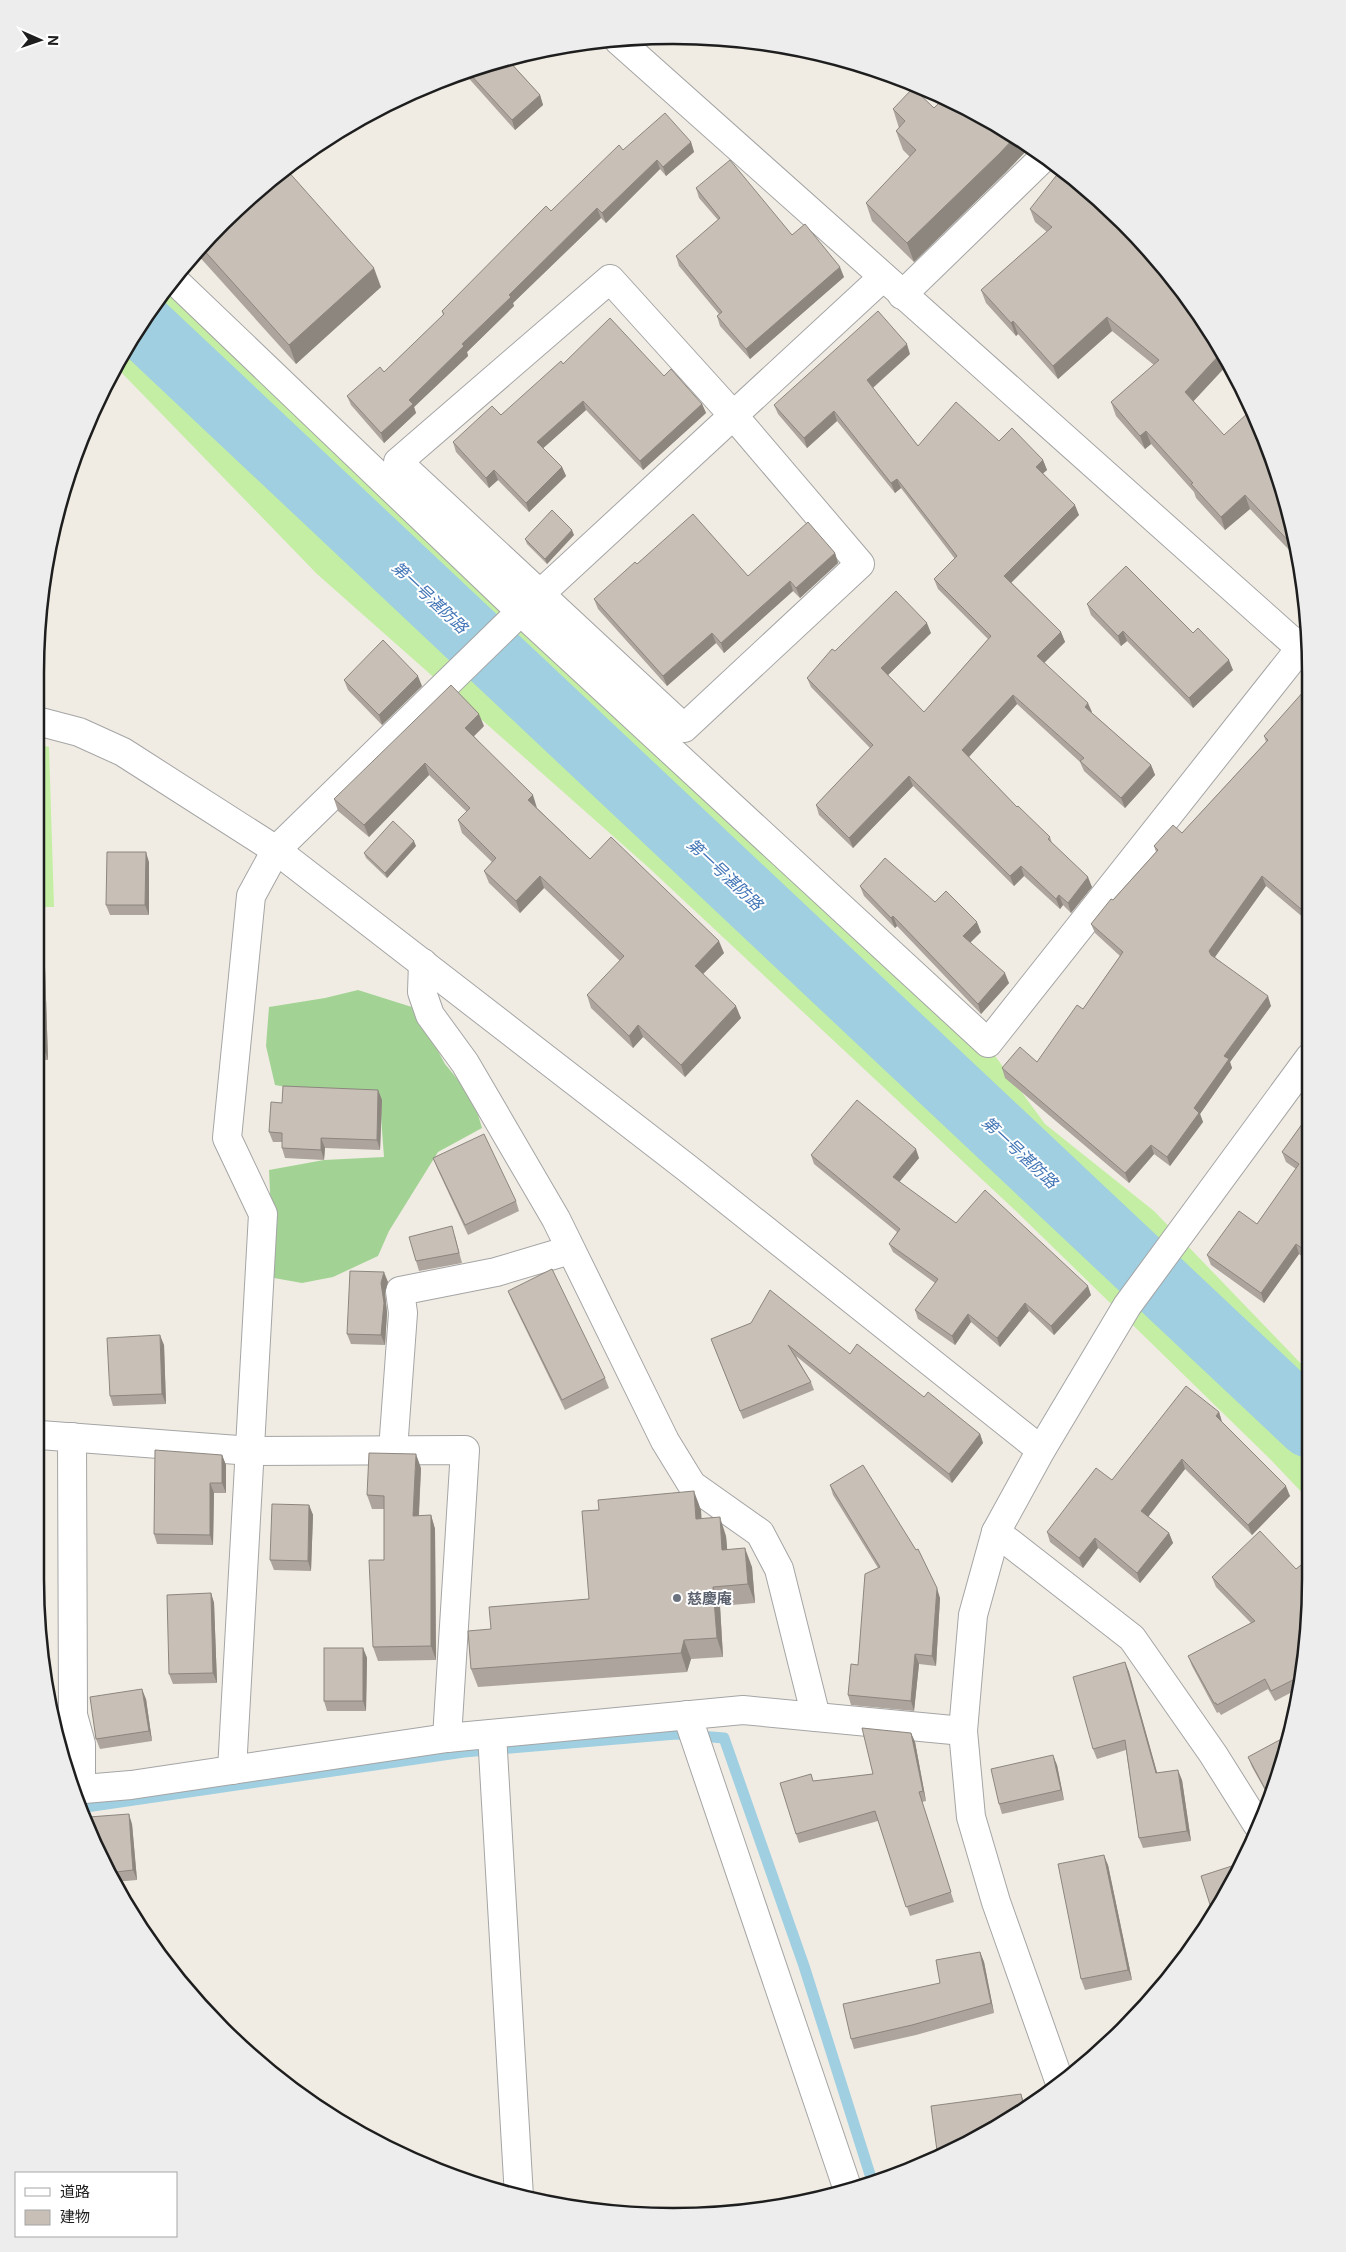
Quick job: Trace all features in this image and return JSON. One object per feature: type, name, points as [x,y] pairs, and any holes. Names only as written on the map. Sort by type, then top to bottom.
[{"type":"street","points":[[624,46],[892,286],[1301,643]]},
{"type":"street","points":[[232,1770],[252,1451],[263,1214],[227,1138],[251,896],[276,850],[454,674],[733,416],[892,286],[1039,161]]},
{"type":"street","points":[[610,279],[733,416],[860,564],[684,728],[525,608],[398,462],[610,279]]},
{"type":"street","points":[[179,284],[988,1043],[1302,653]]},
{"type":"street","points":[[44,723],[79,732],[123,752],[276,850],[687,1168],[1041,1450]]},
{"type":"street","points":[[423,963],[422,992],[430,1014],[465,1063],[556,1219],[665,1441],[692,1485],[760,1533],[779,1569],[816,1717]]},
{"type":"street","points":[[1058,2077],[996,1902],[970,1817],[963,1731],[973,1616],[996,1532],[1041,1450],[1128,1306],[1167,1250],[1302,1068]]},
{"type":"street","points":[[393,1450],[403,1313],[400,1291],[496,1272],[570,1250]]},
{"type":"street","points":[[44,1435],[252,1451],[465,1450],[447,1738]]},
{"type":"street","points":[[72,1437],[72,1715],[81,1744],[77,1781]]},
{"type":"street","points":[[996,1532],[1132,1638],[1213,1754],[1254,1820]]},
{"type":"street","points":[[80,1790],[130,1785],[447,1738],[687,1717],[743,1710],[963,1731]]},
{"type":"street","points":[[687,1717],[846,2184]]},
{"type":"street","points":[[61,1723],[81,1744]]},
{"type":"street","points":[[492,1734],[519,2189]]},
{"type":"green space","points":[[179,284],[979,1034],[1045,1124],[1154,1211],[1302,1365],[1302,1493],[1019,1214],[648,867],[317,574],[121,372],[150,323]]},
{"type":"green space","points":[[44,746],[49,747],[54,907],[44,907]]},
{"type":"green space","points":[[358,990],[415,1008],[445,1064],[473,1098],[482,1128],[438,1152],[389,1231],[378,1256],[333,1277],[302,1283],[274,1278],[269,1170],[324,1160],[384,1157],[380,1104],[275,1085],[266,1046],[269,1007],[325,998]]},
{"type":"building","points":[[512,65],[540,95],[512,120],[472,77]]},
{"type":"building","points":[[910,91],[920,95],[934,108],[939,103],[988,128],[1010,142],[907,243],[866,203],[916,150],[896,131],[905,121],[893,109]]},
{"type":"building","points":[[665,113],[691,142],[663,167],[657,160],[602,213],[597,208],[509,295],[511,297],[462,344],[464,346],[409,400],[413,404],[381,433],[347,396],[380,367],[384,372],[444,314],[442,311],[546,206],[551,211],[619,145],[623,150]]},
{"type":"building","points":[[730,160],[792,235],[805,224],[840,267],[746,349],[717,316],[722,312],[676,256],[720,218],[696,188]]},
{"type":"building","points":[[290,174],[374,268],[289,345],[206,252],[258,200]]},
{"type":"building","points":[[1057,175],[1118,228],[1172,290],[1217,357],[1185,392],[1224,435],[1246,415],[1269,471],[1288,540],[1245,495],[1221,517],[1146,431],[1140,436],[1111,402],[1159,360],[1107,317],[1053,366],[1013,321],[1011,323],[981,290],[1052,227],[1030,209]]},
{"type":"building","points":[[878,311],[907,344],[867,380],[918,446],[956,402],[999,441],[1012,428],[1043,460],[1036,467],[1075,505],[1004,576],[1061,632],[1037,656],[1088,703],[1085,707],[1151,765],[1121,798],[1080,761],[1084,758],[1013,695],[962,750],[1017,807],[1050,837],[1048,839],[1088,877],[1068,903],[1059,895],[1056,899],[1021,866],[1010,876],[909,776],[849,838],[816,805],[873,745],[807,678],[832,649],[835,651],[896,591],[927,623],[881,668],[924,712],[991,636],[934,579],[957,556],[897,479],[891,483],[834,411],[804,438],[774,405]]},
{"type":"building","points":[[610,318],[664,376],[671,369],[702,404],[640,461],[583,401],[537,442],[562,467],[526,503],[494,470],[486,478],[453,442],[492,406],[501,415],[561,361],[563,364]]},
{"type":"building","points":[[552,510],[572,530],[545,559],[525,539]]},
{"type":"building","points":[[693,514],[748,576],[808,522],[835,553],[796,588],[790,581],[721,643],[712,633],[663,676],[594,599]]},
{"type":"building","points":[[1126,566],[1193,633],[1198,628],[1229,660],[1189,698],[1123,631],[1118,636],[1087,604]]},
{"type":"building","points":[[383,640],[418,676],[379,715],[344,680]]},
{"type":"building","points":[[451,685],[479,714],[465,728],[533,795],[528,800],[590,859],[611,837],[719,941],[695,966],[736,1006],[681,1065],[638,1025],[629,1036],[587,995],[624,956],[540,876],[516,901],[484,871],[496,858],[458,820],[470,808],[425,763],[364,825],[334,799]]},
{"type":"building","points":[[1302,693],[1302,908],[1262,876],[1209,951],[1211,955],[1268,996],[1224,1056],[1229,1059],[1194,1108],[1199,1113],[1167,1157],[1151,1145],[1125,1173],[1002,1068],[1020,1047],[1037,1062],[1077,1005],[1083,1009],[1123,952],[1091,924],[1111,899],[1113,900],[1158,850],[1154,846],[1173,825],[1182,833],[1268,740],[1264,736]]},
{"type":"building","points":[[393,821],[414,841],[385,873],[364,853]]},
{"type":"building","points":[[107,852],[146,852],[145,905],[106,905]]},
{"type":"building","points":[[885,858],[935,902],[946,891],[977,922],[963,936],[1005,973],[978,1004],[893,916],[891,918],[860,886]]},
{"type":"building","points":[[283,1086],[378,1090],[377,1140],[321,1138],[321,1150],[282,1148],[282,1133],[269,1132],[271,1102],[282,1103]]},
{"type":"building","points":[[857,1100],[916,1149],[893,1177],[956,1223],[985,1190],[1088,1286],[1051,1326],[1025,1303],[997,1338],[968,1314],[952,1336],[915,1310],[938,1279],[889,1244],[900,1229],[811,1155]]},
{"type":"building","points":[[1302,1124],[1302,1248],[1296,1244],[1261,1293],[1207,1255],[1239,1211],[1257,1224],[1299,1164],[1282,1152]]},
{"type":"building","points":[[484,1134],[516,1201],[465,1225],[433,1158]]},
{"type":"building","points":[[452,1226],[459,1253],[416,1261],[409,1237]]},
{"type":"building","points":[[552,1269],[605,1378],[562,1400],[508,1291]]},
{"type":"building","points":[[350,1271],[384,1272],[381,1283],[384,1303],[381,1335],[347,1334]]},
{"type":"building","points":[[770,1290],[850,1354],[857,1344],[924,1397],[928,1392],[980,1434],[949,1474],[788,1345],[811,1382],[740,1411],[711,1339],[751,1323]]},
{"type":"building","points":[[160,1335],[162,1394],[110,1396],[107,1338]]},
{"type":"building","points":[[1186,1386],[1219,1412],[1216,1416],[1286,1486],[1248,1525],[1182,1459],[1141,1511],[1169,1533],[1137,1573],[1095,1538],[1079,1558],[1047,1532],[1096,1468],[1112,1480]]},
{"type":"building","points":[[155,1450],[222,1455],[222,1483],[210,1483],[210,1535],[154,1534]]},
{"type":"building","points":[[369,1453],[416,1454],[413,1516],[431,1515],[431,1646],[373,1647],[369,1560],[384,1560],[384,1496],[367,1495]]},
{"type":"building","points":[[863,1465],[916,1550],[918,1549],[937,1588],[932,1656],[915,1654],[911,1701],[848,1695],[851,1664],[858,1665],[865,1574],[880,1567],[830,1485]]},
{"type":"building","name":"慈慶庵","points":[[694,1491],[696,1519],[720,1517],[722,1550],[745,1548],[748,1584],[713,1587],[717,1638],[684,1640],[681,1653],[471,1669],[468,1631],[491,1629],[489,1607],[589,1599],[582,1511],[599,1510],[598,1500]]},
{"type":"building","points":[[272,1504],[309,1505],[308,1561],[270,1560]]},
{"type":"building","points":[[1260,1531],[1296,1569],[1302,1564],[1301,1620],[1294,1680],[1271,1691],[1265,1679],[1217,1705],[1214,1703],[1188,1656],[1255,1621],[1212,1577]]},
{"type":"building","points":[[211,1593],[213,1673],[169,1674],[167,1595]]},
{"type":"building","points":[[324,1648],[363,1648],[363,1701],[324,1701]]},
{"type":"building","points":[[1125,1662],[1156,1773],[1178,1770],[1187,1831],[1139,1838],[1125,1740],[1093,1749],[1073,1677]]},
{"type":"building","points":[[142,1689],[149,1731],[96,1739],[90,1697]]},
{"type":"building","points":[[862,1728],[911,1733],[923,1791],[919,1792],[951,1892],[906,1907],[875,1811],[796,1834],[780,1783],[811,1774],[813,1781],[873,1774]]},
{"type":"building","points":[[1282,1739],[1266,1790],[1248,1757]]},
{"type":"building","points":[[1053,1755],[1061,1790],[999,1804],[991,1769]]},
{"type":"building","points":[[129,1814],[133,1870],[117,1872],[91,1817]]},
{"type":"building","points":[[1104,1855],[1128,1970],[1081,1979],[1058,1864]]},
{"type":"building","points":[[1232,1866],[1210,1906],[1201,1876]]},
{"type":"building","points":[[980,1952],[991,2003],[912,2025],[851,2039],[843,2004],[940,1983],[936,1960]]},
{"type":"building","points":[[1021,2094],[1023,2102],[988,2124],[937,2149],[931,2106]]},
{"type":"waterway","name":"第一号湛防路","points":[[146,330],[1302,1417]]},
{"type":"waterway","points":[[87,1807],[464,1752],[676,1734],[724,1738],[804,1966],[871,2176]]},
{"type":"place","name":"慈慶庵","points":[[677,1598]]}]
